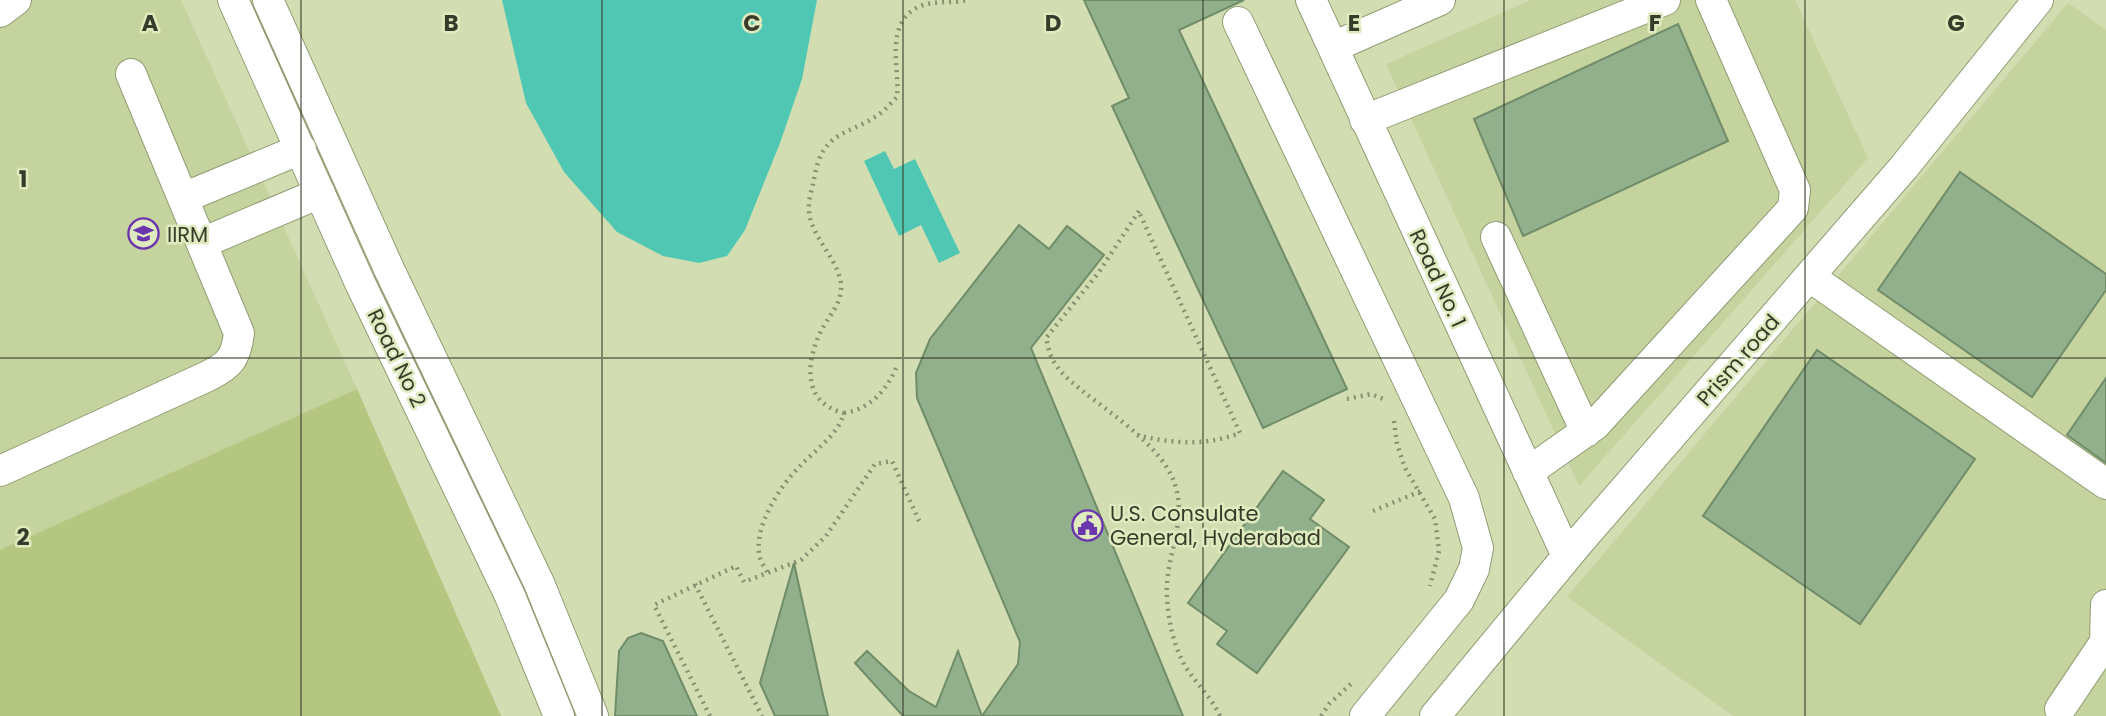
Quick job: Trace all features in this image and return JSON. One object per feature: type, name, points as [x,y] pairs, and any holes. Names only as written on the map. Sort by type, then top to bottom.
[{"type":"street","points":[[0,10],[5,0]]},
{"type":"street","points":[[0,10],[16,0]]},
{"type":"street","name":"Road No 2","points":[[233,0],[360,283],[510,596],[559,716]]},
{"type":"street","name":"Road No 2","points":[[268,0],[389,269],[539,583],[593,716]]},
{"type":"street","name":"Road No. 1","points":[[1311,0],[1567,556]]},
{"type":"street","points":[[1333,47],[1398,8],[1440,0]]},
{"type":"street","points":[[1365,120],[1665,0]]},
{"type":"street","points":[[1528,472],[1595,425],[1793,208],[1796,190],[1711,0]]},
{"type":"street","name":"Prism road","points":[[1435,716],[1567,556],[1904,167],[2038,0]]},
{"type":"street","points":[[1238,22],[1464,498],[1478,548],[1474,569],[1459,600],[1365,716]]},
{"type":"street","points":[[0,471],[225,367],[237,350],[239,333],[131,74]]},
{"type":"street","points":[[183,198],[301,149]]},
{"type":"street","points":[[202,243],[320,193]]},
{"type":"street","points":[[1496,237],[1586,432]]},
{"type":"street","points":[[1810,277],[2106,484]]},
{"type":"street","points":[[2060,709],[2105,642],[2106,606]]},
{"type":"path","points":[[896,368],[883,392],[857,411],[844,413],[824,405],[815,395],[811,383],[813,355],[841,295],[841,281],[811,222],[808,211],[813,183],[821,155],[831,140],[876,116],[897,97],[895,42],[905,19],[918,7],[935,1],[967,0]]},
{"type":"path","points":[[1137,435],[1163,442],[1190,443],[1221,440],[1240,433],[1139,211],[1099,272],[1046,338],[1052,358],[1065,375],[1137,435],[1159,456],[1172,475],[1178,493],[1180,519],[1167,581],[1171,628],[1184,664],[1220,716]]},
{"type":"path","points":[[1347,399],[1371,394],[1389,402]]},
{"type":"path","points":[[1391,411],[1396,444],[1405,468],[1435,519],[1439,551],[1427,596]]},
{"type":"path","points":[[767,572],[760,557],[760,540],[776,495],[799,467],[832,435],[842,422],[844,413]]},
{"type":"path","points":[[710,716],[654,605],[736,566],[744,582],[801,560],[826,536],[876,464],[891,461],[920,523]]},
{"type":"path","points":[[1373,511],[1453,475]]},
{"type":"path","points":[[695,584],[762,716]]},
{"type":"path","points":[[1321,716],[1329,704],[1357,678]]},
{"type":"shaded area","name":"IIRM","points":[[0,0],[181,0],[357,389],[0,550]]},
{"type":"shaded area","points":[[1531,0],[1795,0],[1868,158],[1579,486],[1386,64]]},
{"type":"shaded area","points":[[2068,3],[2106,30],[2106,716],[1733,716],[1567,597]]},
{"type":"shaded area","points":[[357,389],[501,716],[0,716],[0,550]]},
{"type":"water","points":[[502,0],[817,0],[802,79],[780,143],[745,230],[727,256],[699,263],[663,256],[617,232],[564,172],[526,103]]},
{"type":"water","points":[[885,151],[894,169],[915,159],[960,253],[939,263],[921,225],[899,236],[864,161]]},
{"type":"building","points":[[1084,0],[1244,0],[1179,30],[1347,389],[1263,428],[1112,106],[1129,98]]},
{"type":"building","points":[[1678,24],[1728,141],[1523,236],[1474,119]]},
{"type":"building","points":[[1960,172],[2106,274],[2106,290],[2032,397],[1878,290]]},
{"type":"building","points":[[1019,225],[1049,249],[1067,226],[1104,255],[1031,348],[1183,716],[982,716],[1018,664],[1020,642],[917,398],[916,373],[930,339]]},
{"type":"building","points":[[1817,350],[1975,459],[1860,624],[1703,516]]},
{"type":"building","points":[[2106,378],[2106,463],[2067,435]]},
{"type":"building","points":[[1283,471],[1324,500],[1310,519],[1349,547],[1257,673],[1217,644],[1227,631],[1188,603]]},
{"type":"building","points":[[794,563],[828,716],[775,716],[760,683]]},
{"type":"building","points":[[641,633],[663,641],[697,716],[615,716],[619,651],[628,638]]},
{"type":"building","points":[[867,651],[909,691],[936,707],[958,651],[982,716],[903,716],[855,663]]},
{"type":"place","name":"IIRM","points":[[144,234]]},
{"type":"place","name":"U.S. Consulate General, Hyderabad","points":[[1087,525]]}]
